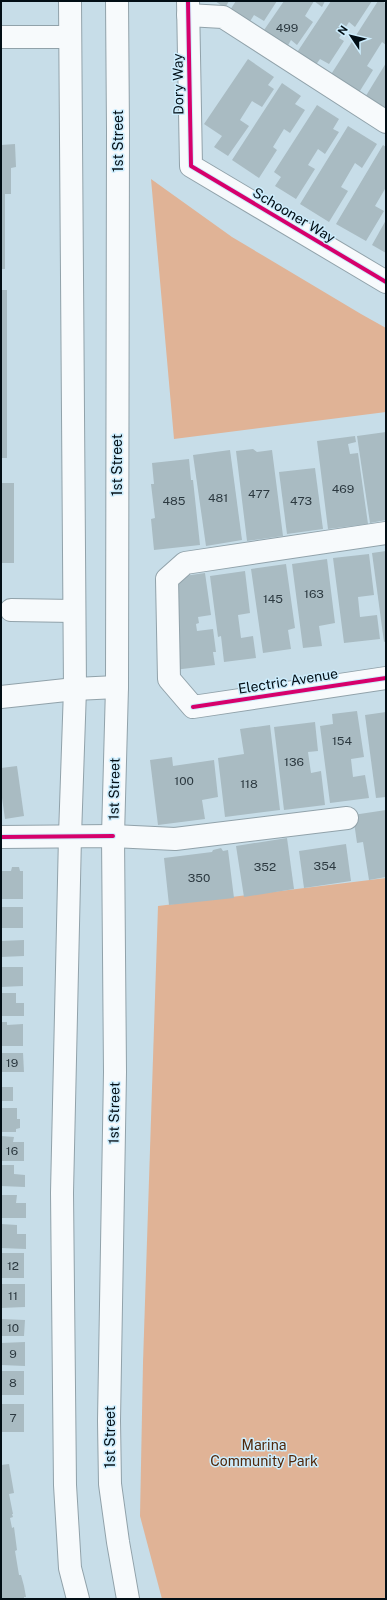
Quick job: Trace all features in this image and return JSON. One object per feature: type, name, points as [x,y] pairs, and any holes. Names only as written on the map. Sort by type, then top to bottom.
[{"type":"main road","points":[[70,1],[75,689],[70,836],[62,1193],[64,1461],[70,1568],[78,1599]]},
{"type":"main road","name":"1st Street","points":[[117,1],[117,686],[113,836],[115,1072],[109,1421],[110,1484],[128,1599]]},
{"type":"main road","points":[[188,8],[223,17],[386,122]]},
{"type":"main road","name":"Dory Way","points":[[188,8],[191,166]]},
{"type":"main road","points":[[1,37],[70,37]]},
{"type":"main road","name":"Schooner Way","points":[[191,166],[386,282]]},
{"type":"main road","name":"Electric Avenue","points":[[386,533],[185,563],[167,579],[169,679],[193,707],[386,678]]},
{"type":"main road","points":[[11,610],[74,611]]},
{"type":"main road","points":[[1,697],[117,686]]},
{"type":"main road","points":[[1,837],[113,836],[175,839],[347,818]]},
{"type":"green space","points":[[151,179],[232,237],[386,328],[386,412],[174,439]]},
{"type":"green space","name":"Marina Community Park","points":[[386,878],[386,1599],[162,1599],[140,1516],[143,1363],[158,906]]},
{"type":"building","points":[[215,1],[229,1],[225,8]]},
{"type":"building","points":[[236,1],[277,1],[264,21],[254,15],[249,23],[230,10]]},
{"type":"building","points":[[284,1],[314,1],[305,16],[313,22],[297,45],[291,40],[286,49],[262,33]]},
{"type":"building","points":[[314,1],[325,1],[322,7]]},
{"type":"building","points":[[331,1],[372,1],[355,27],[349,22],[339,38],[344,41],[329,64],[320,59],[315,66],[296,54]]},
{"type":"building","points":[[378,1],[382,1],[386,4],[386,45],[382,42],[367,66],[373,70],[358,94],[330,76]]},
{"type":"building","points":[[248,59],[274,77],[268,85],[274,89],[262,107],[252,101],[240,120],[249,126],[228,156],[214,147],[222,136],[204,124]]},
{"type":"building","points":[[386,63],[386,113],[364,99]]},
{"type":"building","points":[[282,83],[301,96],[295,104],[305,110],[290,133],[284,129],[273,147],[277,150],[259,178],[232,160]]},
{"type":"building","points":[[317,105],[339,119],[333,129],[339,132],[325,154],[318,149],[308,165],[315,169],[296,199],[275,186],[281,177],[274,172]]},
{"type":"building","points":[[348,126],[377,144],[362,168],[355,163],[341,187],[348,191],[329,222],[300,204]]},
{"type":"building","points":[[15,144],[16,167],[11,168],[11,194],[5,194],[5,269],[1,269],[1,145]]},
{"type":"building","points":[[383,145],[386,147],[386,190],[385,189],[375,206],[384,211],[366,241],[336,224]]},
{"type":"building","points":[[386,220],[386,253],[372,245]]},
{"type":"building","points":[[1,290],[7,290],[7,458],[1,458]]},
{"type":"building","points":[[386,432],[386,520],[370,523],[357,436]]},
{"type":"building","points":[[355,436],[356,442],[348,444],[350,454],[358,453],[368,524],[328,529],[317,441]]},
{"type":"building","points":[[253,449],[257,452],[272,450],[283,536],[247,541],[236,451]]},
{"type":"building","points":[[230,450],[242,540],[206,546],[193,455]]},
{"type":"building","points":[[189,459],[191,480],[193,480],[200,545],[154,550],[151,519],[155,518],[151,484],[154,484],[152,463]]},
{"type":"building","points":[[315,468],[323,529],[287,534],[279,472]]},
{"type":"building","points":[[1,483],[14,483],[14,563],[1,563]]},
{"type":"building","points":[[386,551],[386,641],[384,642],[372,553]]},
{"type":"building","points":[[369,554],[374,595],[358,597],[360,617],[377,615],[380,639],[344,643],[333,558]]},
{"type":"building","points":[[327,559],[335,623],[319,626],[322,646],[303,648],[292,564]]},
{"type":"building","points":[[286,564],[295,628],[288,630],[291,649],[263,653],[251,569]]},
{"type":"building","points":[[245,571],[250,613],[238,615],[241,638],[253,636],[256,658],[224,662],[221,636],[218,637],[210,576]]},
{"type":"building","points":[[205,573],[211,615],[198,617],[199,623],[196,624],[197,631],[213,629],[216,652],[213,652],[215,665],[174,670],[177,577]]},
{"type":"building","points":[[357,711],[364,757],[351,759],[353,777],[365,775],[369,798],[330,803],[320,726],[333,724],[332,714]]},
{"type":"building","points":[[386,712],[386,797],[376,798],[365,715]]},
{"type":"building","points":[[315,722],[318,751],[308,752],[311,773],[321,771],[325,805],[284,810],[274,727]]},
{"type":"building","points":[[270,725],[280,810],[225,817],[218,758],[244,754],[240,729]]},
{"type":"building","points":[[172,757],[173,766],[214,760],[218,797],[202,800],[205,819],[158,825],[150,760]]},
{"type":"building","points":[[17,766],[24,816],[5,819],[1,791],[1,768]]},
{"type":"building","points":[[386,810],[386,877],[369,880],[363,842],[357,843],[353,815]]},
{"type":"building","points":[[287,838],[294,889],[244,897],[236,846]]},
{"type":"building","points":[[346,844],[351,881],[304,888],[299,851]]},
{"type":"building","points":[[221,848],[223,851],[228,850],[234,898],[169,905],[164,858],[212,852],[213,850]]},
{"type":"building","points":[[12,867],[19,867],[20,871],[23,871],[23,899],[1,899],[1,871],[11,871]]},
{"type":"building","points":[[1,907],[23,907],[23,928],[1,928]]},
{"type":"building","points":[[24,940],[24,956],[1,957],[1,941]]},
{"type":"building","points":[[1,967],[23,967],[23,986],[1,987]]},
{"type":"building","points":[[1,993],[16,993],[16,1003],[24,1003],[24,1016],[1,1016]]},
{"type":"building","points":[[1,1022],[7,1022],[7,1025],[23,1024],[23,1046],[1,1046]]},
{"type":"building","points":[[1,1053],[23,1053],[24,1072],[1,1072]]},
{"type":"building","points":[[1,1087],[13,1087],[13,1101],[1,1101]]},
{"type":"building","points":[[1,1108],[17,1108],[17,1119],[20,1119],[20,1128],[16,1129],[16,1132],[1,1132]]},
{"type":"building","points":[[1,1136],[14,1137],[13,1142],[24,1142],[24,1161],[1,1161]]},
{"type":"building","points":[[1,1165],[14,1165],[14,1174],[25,1175],[25,1187],[1,1186]]},
{"type":"building","points":[[1,1195],[17,1195],[16,1203],[26,1203],[26,1218],[1,1218]]},
{"type":"building","points":[[1,1224],[17,1225],[17,1234],[26,1234],[26,1249],[1,1248]]},
{"type":"building","points":[[1,1253],[24,1253],[24,1278],[1,1278]]},
{"type":"building","points":[[1,1284],[25,1284],[25,1307],[1,1308]]},
{"type":"building","points":[[1,1319],[25,1320],[24,1336],[1,1336]]},
{"type":"building","points":[[25,1342],[25,1366],[1,1365],[1,1343]]},
{"type":"building","points":[[1,1371],[24,1371],[24,1395],[1,1395]]},
{"type":"building","points":[[1,1404],[24,1404],[24,1432],[1,1432]]},
{"type":"building","points":[[9,1464],[14,1493],[9,1494],[13,1514],[13,1517],[10,1518],[12,1528],[14,1527],[17,1550],[15,1551],[19,1575],[21,1575],[24,1586],[26,1597],[24,1597],[24,1599],[1,1599],[1,1465]]},
{"type":"cycle path","points":[[188,1],[191,166],[386,282]]},
{"type":"cycle path","points":[[193,707],[386,678]]},
{"type":"cycle path","points":[[1,837],[113,836]]}]
